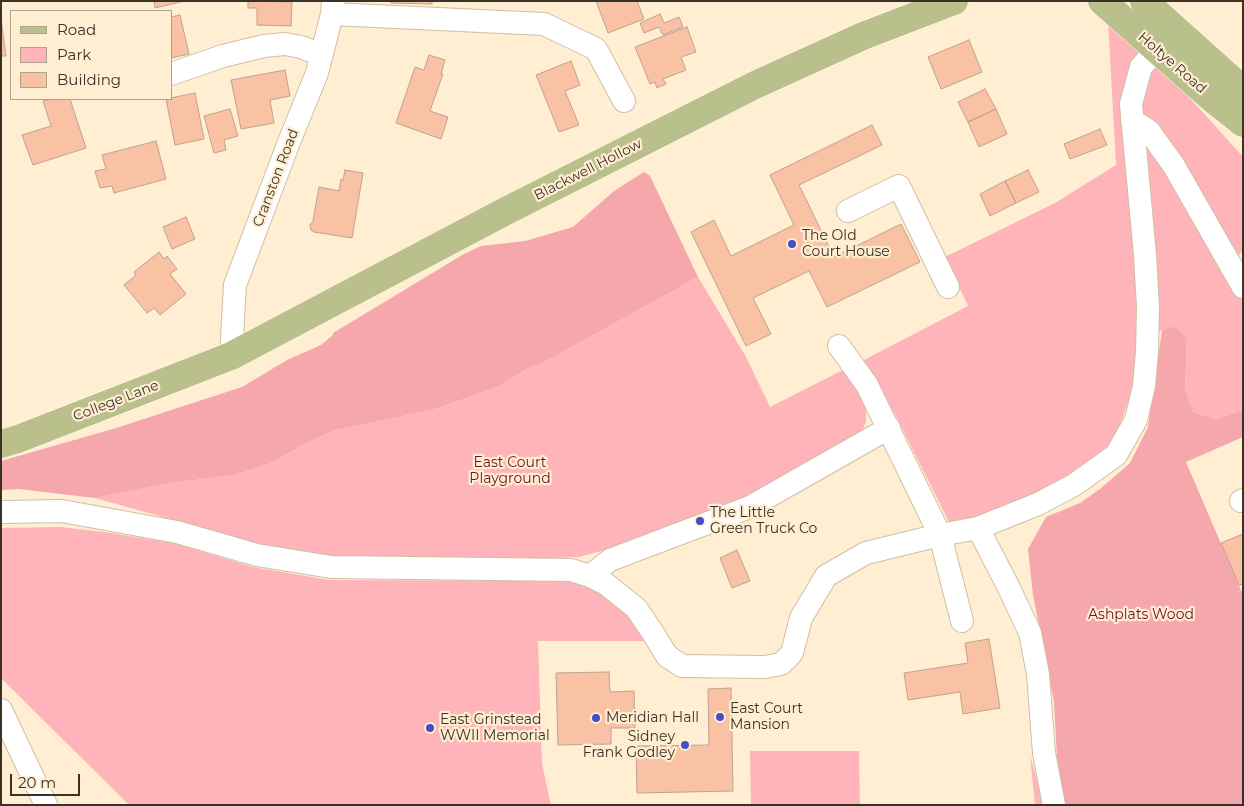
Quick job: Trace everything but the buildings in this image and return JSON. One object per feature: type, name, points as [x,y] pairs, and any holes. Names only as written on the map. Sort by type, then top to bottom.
[{"type":"main road","name":"Blackwell Hollow","points":[[231,356],[504,212],[755,85],[863,36],[954,1]]},
{"type":"main road","name":"Holtye Road","points":[[1102,1],[1220,106],[1243,123]]},
{"type":"main road","name":"Holtye Road","points":[[1150,6],[1243,90]]},
{"type":"main road","name":"College Lane","points":[[1,444],[231,356]]},
{"type":"street","points":[[1150,6],[1157,49]]},
{"type":"street","name":"Cranston Road","points":[[231,356],[235,285],[282,158],[317,74],[333,8]]},
{"type":"street","points":[[333,8],[544,24],[596,49],[624,100]]},
{"type":"street","points":[[1,512],[62,511],[177,532],[257,555],[331,567],[572,570],[606,584],[636,608],[667,656],[682,666],[765,668],[781,664],[792,653],[800,618],[826,576],[866,553],[978,528],[1038,504],[1074,485],[1116,455],[1136,420],[1144,386],[1147,352],[1148,307],[1131,104],[1141,67],[1157,49],[1190,43]]},
{"type":"street","points":[[172,74],[223,56],[264,46],[293,45],[322,55]]},
{"type":"street","points":[[1132,120],[1149,131],[1174,166],[1243,287]]},
{"type":"street","points":[[848,211],[899,186],[948,287]]},
{"type":"street","points":[[839,346],[867,385],[940,535],[962,620]]},
{"type":"street","points":[[590,576],[610,560],[750,507],[889,428]]},
{"type":"street","points":[[978,528],[1030,633],[1038,674],[1044,754],[1054,805]]},
{"type":"street","points":[[1,710],[46,805]]},
{"type":"green space","points":[[1108,20],[1148,51],[1243,157],[1243,250],[1227,272],[1243,303],[1243,410],[1216,419],[1193,412],[1185,392],[1187,337],[1174,326],[1139,338],[1134,385],[1121,422],[1110,444],[1071,475],[1033,495],[974,518],[949,522],[895,414],[862,361],[968,306],[945,257],[1055,203],[1116,165]]},
{"type":"green space","points":[[644,172],[650,176],[698,277],[541,364],[530,367],[498,387],[432,410],[336,430],[304,444],[274,462],[235,475],[171,483],[95,498],[19,489],[1,490],[1,461],[116,428],[242,387],[287,360],[321,345],[333,333],[464,254],[481,246],[525,241],[573,227],[614,191]]},
{"type":"green space","name":"East Court Playground","points":[[698,277],[746,357],[770,407],[843,370],[856,389],[866,409],[866,421],[862,432],[840,446],[744,497],[628,544],[579,557],[533,559],[332,556],[259,544],[95,498],[171,483],[235,475],[274,462],[304,444],[336,430],[432,410],[498,387],[530,367],[541,364]]},
{"type":"green space","name":"Ashplats Wood","points":[[1174,326],[1187,337],[1185,391],[1193,412],[1216,419],[1243,410],[1243,437],[1186,462],[1243,595],[1243,805],[1064,805],[1057,757],[1054,702],[1033,595],[1028,549],[1046,517],[1080,503],[1100,489],[1130,463],[1148,427],[1162,330]]},
{"type":"green space","points":[[60,527],[173,543],[253,567],[329,580],[571,581],[602,591],[627,613],[645,633],[644,641],[538,641],[542,764],[551,805],[129,805],[1,678],[1,528]]},
{"type":"green space","points":[[750,751],[859,751],[860,805],[751,805]]},
{"type":"green space","points":[[1030,756],[1044,805],[1035,805]]},
{"type":"place","name":"The Old Court House","points":[[792,244]]},
{"type":"place","name":"The Little Green Truck Co","points":[[700,521]]},
{"type":"place","name":"East Court Mansion","points":[[720,717]]},
{"type":"place","name":"Meridian Hall","points":[[596,718]]},
{"type":"place","name":"East Grinstead WWII Memorial","points":[[430,728]]},
{"type":"place","name":"Sidney Frank Godley","points":[[685,745]]}]
